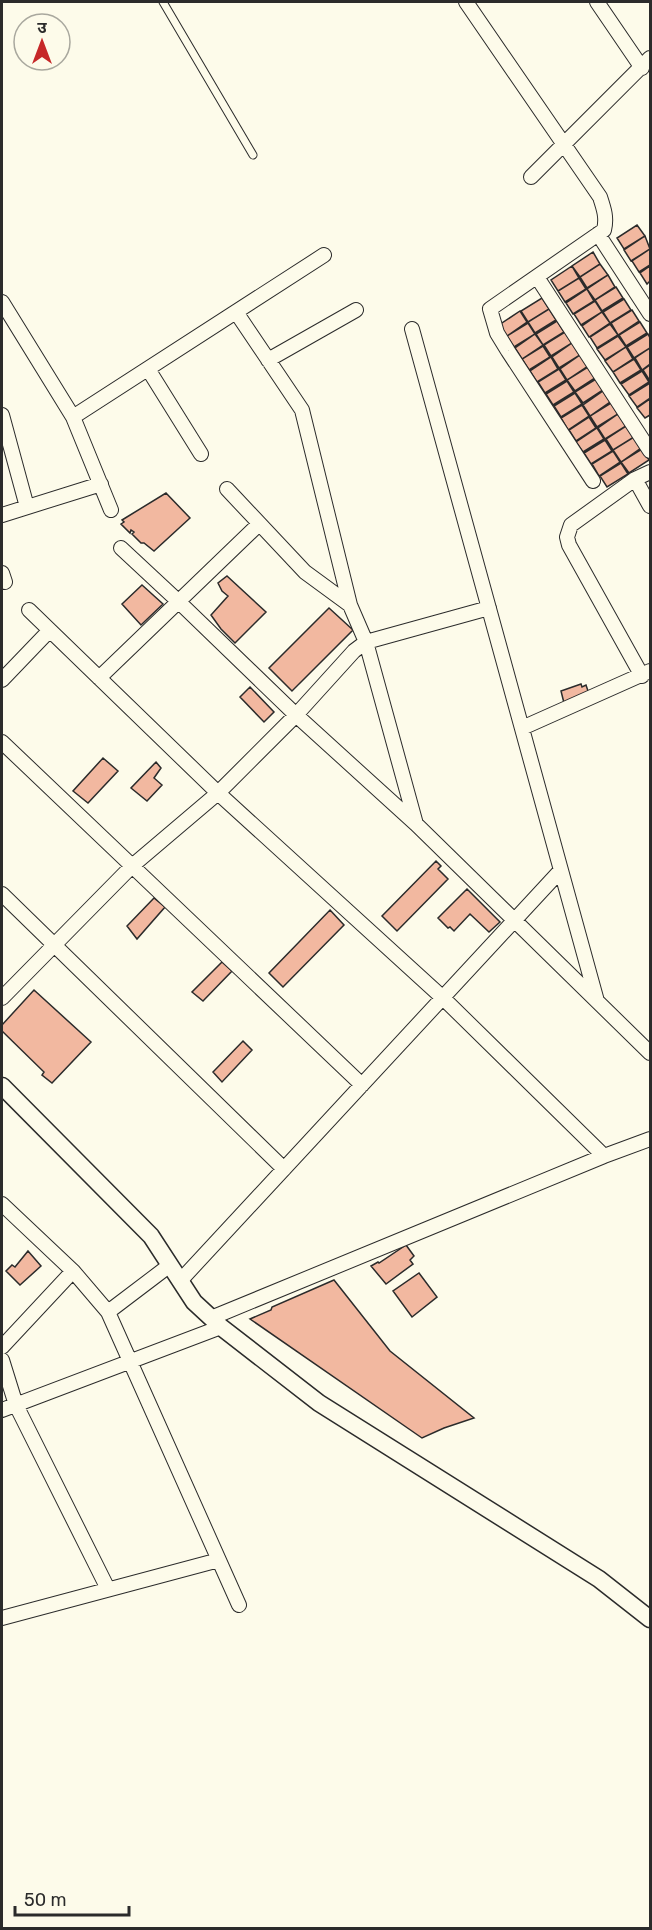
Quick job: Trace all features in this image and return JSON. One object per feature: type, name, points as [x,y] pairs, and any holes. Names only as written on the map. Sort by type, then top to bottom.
[{"type":"street","points":[[466,2],[600,197],[604,208],[606,220],[604,230],[490,309],[498,333],[508,351],[593,481]]},
{"type":"street","points":[[531,177],[646,62],[597,2]]},
{"type":"street","points":[[598,234],[651,314]]},
{"type":"street","points":[[73,417],[324,255]]},
{"type":"street","points":[[537,277],[650,451]]},
{"type":"street","points":[[2,302],[73,417],[111,510]]},
{"type":"street","points":[[268,360],[356,310]]},
{"type":"street","points":[[236,312],[302,410],[350,605],[366,642],[416,824]]},
{"type":"street","points":[[412,329],[597,1001]]},
{"type":"street","points":[[148,369],[201,454]]},
{"type":"street","points":[[2,415],[27,507]]},
{"type":"street","points":[[522,728],[646,673],[569,545],[567,537],[571,525],[635,479],[651,472]]},
{"type":"street","points":[[635,479],[651,506]]},
{"type":"street","points":[[2,515],[100,484]]},
{"type":"street","points":[[227,489],[305,572],[350,605]]},
{"type":"street","points":[[99,678],[259,524]]},
{"type":"street","points":[[121,548],[296,715],[416,824],[651,1053]]},
{"type":"street","points":[[2,998],[132,866],[218,793],[296,715],[354,651],[366,642],[489,608]]},
{"type":"street","points":[[29,610],[49,632],[218,793],[443,998],[604,1156]]},
{"type":"street","points":[[2,680],[49,632]]},
{"type":"street","points":[[2,742],[362,1084]]},
{"type":"street","points":[[180,1281],[561,870]]},
{"type":"street","points":[[2,894],[284,1169]]},
{"type":"street","points":[[2,1086],[151,1236],[194,1302],[216,1323],[319,1402],[599,1580],[651,1619]]},
{"type":"street","points":[[2,1410],[130,1362],[604,1156],[651,1139]]},
{"type":"street","points":[[2,1204],[73,1271],[108,1312],[239,1605]]},
{"type":"street","points":[[108,1312],[170,1265]]},
{"type":"street","points":[[2,1347],[73,1271]]},
{"type":"street","points":[[2,1360],[16,1405],[108,1589]]},
{"type":"street","points":[[2,1618],[219,1560]]},
{"type":"lane","points":[[163,2],[253,155]]},
{"type":"building","points":[[637,225],[645,236],[624,249],[617,238]]},
{"type":"building","points":[[645,236],[650,249],[631,261],[624,250]]},
{"type":"building","points":[[650,249],[650,265],[639,272],[632,261]]},
{"type":"building","points":[[593,252],[600,264],[580,277],[572,266]]},
{"type":"building","points":[[600,264],[608,275],[587,288],[580,277]]},
{"type":"building","points":[[572,266],[579,278],[558,291],[551,280]]},
{"type":"building","points":[[650,266],[650,281],[647,284],[640,273]]},
{"type":"building","points":[[608,275],[615,287],[595,300],[587,289]]},
{"type":"building","points":[[579,278],[586,289],[565,302],[558,291]]},
{"type":"building","points":[[616,287],[623,298],[602,311],[595,300]]},
{"type":"building","points":[[587,289],[594,301],[573,314],[566,303]]},
{"type":"building","points":[[542,298],[549,309],[528,322],[521,311]]},
{"type":"building","points":[[624,299],[631,310],[610,323],[603,312]]},
{"type":"building","points":[[595,301],[602,312],[581,325],[574,314]]},
{"type":"building","points":[[549,309],[556,320],[535,333],[528,322]]},
{"type":"building","points":[[632,310],[639,321],[618,335],[611,323]]},
{"type":"building","points":[[520,311],[527,322],[507,336],[499,325]]},
{"type":"building","points":[[602,312],[610,323],[589,337],[582,326]]},
{"type":"building","points":[[557,321],[564,332],[543,345],[536,334]]},
{"type":"building","points":[[640,322],[647,333],[626,346],[619,335]]},
{"type":"building","points":[[528,323],[535,334],[514,347],[507,336]]},
{"type":"building","points":[[610,324],[618,335],[597,348],[590,337]]},
{"type":"building","points":[[565,332],[572,343],[551,356],[544,345]]},
{"type":"building","points":[[535,334],[543,345],[522,359],[515,348]]},
{"type":"building","points":[[648,334],[650,348],[634,358],[627,347]]},
{"type":"building","points":[[618,336],[626,347],[605,360],[597,349]]},
{"type":"building","points":[[572,343],[580,355],[559,368],[552,357]]},
{"type":"building","points":[[543,346],[550,357],[529,370],[522,359]]},
{"type":"building","points":[[626,347],[633,359],[613,372],[605,361]]},
{"type":"building","points":[[650,348],[650,364],[642,370],[635,358]]},
{"type":"building","points":[[580,355],[588,366],[567,380],[560,369]]},
{"type":"building","points":[[551,357],[558,369],[537,382],[530,371]]},
{"type":"building","points":[[634,359],[641,370],[620,383],[613,372]]},
{"type":"building","points":[[650,365],[650,381],[643,370]]},
{"type":"building","points":[[588,367],[595,378],[575,391],[567,380]]},
{"type":"building","points":[[559,369],[566,380],[545,393],[538,382]]},
{"type":"building","points":[[642,371],[649,382],[629,395],[621,384]]},
{"type":"building","points":[[596,379],[603,390],[583,403],[575,392]]},
{"type":"building","points":[[567,381],[574,392],[553,405],[546,394]]},
{"type":"building","points":[[650,383],[650,398],[637,407],[629,396]]},
{"type":"building","points":[[603,391],[610,402],[590,416],[583,405]]},
{"type":"building","points":[[575,393],[582,404],[561,417],[554,406]]},
{"type":"building","points":[[650,399],[650,415],[645,418],[637,408]]},
{"type":"building","points":[[611,403],[618,414],[597,427],[590,416]]},
{"type":"building","points":[[582,405],[589,416],[568,430],[561,418]]},
{"type":"building","points":[[618,414],[626,426],[605,439],[598,428]]},
{"type":"building","points":[[589,417],[596,428],[576,441],[569,430]]},
{"type":"building","points":[[626,426],[634,437],[613,450],[606,439]]},
{"type":"building","points":[[597,428],[604,439],[583,452],[576,442]]},
{"type":"building","points":[[634,437],[641,448],[621,462],[613,450]]},
{"type":"building","points":[[605,440],[612,451],[591,464],[584,453]]},
{"type":"building","points":[[642,449],[649,460],[629,473],[621,462]]},
{"type":"building","points":[[613,451],[620,462],[599,476],[592,464]]},
{"type":"building","points":[[621,463],[628,474],[607,487],[600,476]]},
{"type":"building","points":[[166,493],[190,518],[154,551],[141,543],[132,534],[134,532],[131,530],[130,533],[121,524],[124,522],[122,520]]},
{"type":"building","points":[[227,576],[266,612],[235,643],[211,615],[228,596],[218,583]]},
{"type":"building","points":[[142,585],[163,604],[141,625],[122,604]]},
{"type":"building","points":[[329,608],[353,630],[292,691],[269,668]]},
{"type":"building","points":[[581,684],[582,687],[586,685],[590,697],[564,703],[561,691]]},
{"type":"building","points":[[250,687],[274,712],[264,722],[240,697]]},
{"type":"building","points":[[103,758],[118,771],[88,803],[73,791]]},
{"type":"building","points":[[156,762],[161,768],[154,778],[162,785],[147,801],[131,788]]},
{"type":"building","points":[[436,861],[441,866],[438,869],[448,879],[397,931],[382,916]]},
{"type":"building","points":[[467,889],[500,922],[489,932],[470,914],[454,931],[438,918]]},
{"type":"building","points":[[154,898],[165,907],[137,939],[127,926]]},
{"type":"building","points":[[330,910],[344,925],[283,987],[269,973]]},
{"type":"building","points":[[222,962],[232,971],[203,1001],[192,992]]},
{"type":"building","points":[[34,990],[91,1042],[52,1083],[42,1075],[44,1072],[2,1031],[2,1025]]},
{"type":"building","points":[[243,1041],[252,1050],[222,1082],[213,1072]]},
{"type":"building","points":[[406,1245],[414,1256],[410,1260],[413,1264],[386,1284],[371,1266]]},
{"type":"building","points":[[28,1251],[41,1266],[20,1285],[6,1271],[12,1265],[15,1267]]},
{"type":"building","points":[[419,1273],[437,1297],[412,1317],[393,1291]]},
{"type":"building","points":[[334,1280],[390,1351],[474,1418],[422,1438],[250,1319]]}]
